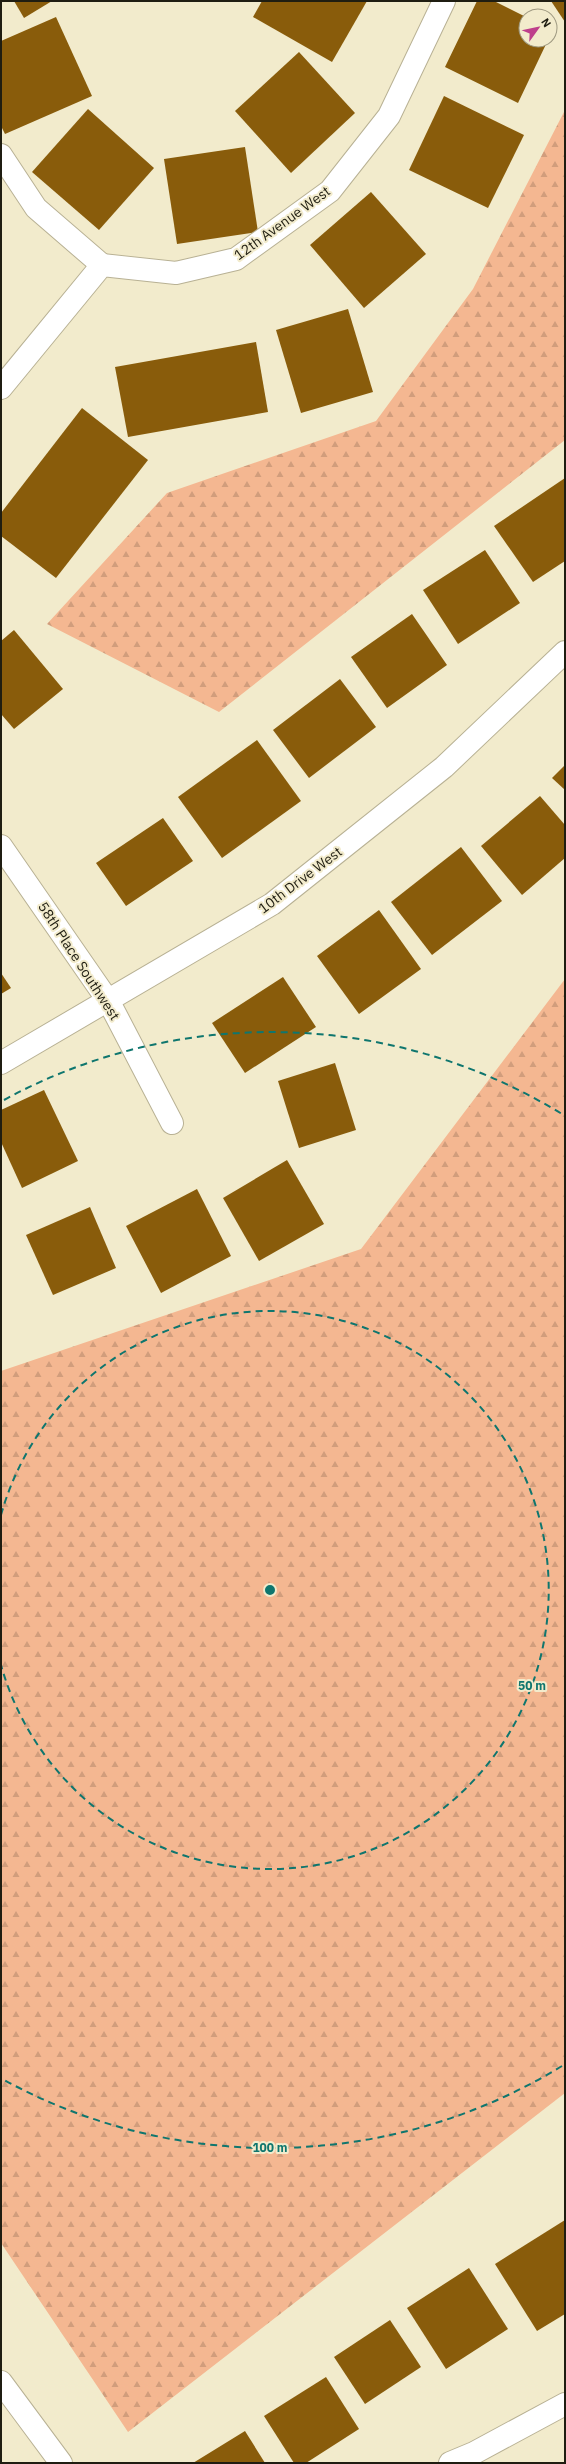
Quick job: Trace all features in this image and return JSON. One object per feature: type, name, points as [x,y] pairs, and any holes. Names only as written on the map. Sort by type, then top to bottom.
[{"type":"street","name":"12th Avenue West","points":[[102,265],[176,273],[236,259],[330,191],[389,116],[444,1]]},
{"type":"street","points":[[1,155],[36,208],[102,265],[1,388]]},
{"type":"street","name":"10th Drive West","points":[[1,1063],[109,1002],[272,904],[444,767],[565,652]]},
{"type":"street","name":"58th Place Southwest","points":[[1,846],[109,1002],[172,1124]]},
{"type":"street","points":[[1,2382],[61,2463]]},
{"type":"street","points":[[450,2463],[479,2458],[565,2404]]},
{"type":"green space","points":[[565,110],[565,440],[219,712],[47,624],[167,493],[376,421],[473,289]]},
{"type":"green space","points":[[565,979],[565,2093],[128,2432],[1,2243],[1,1371],[361,1249]]},
{"type":"building","points":[[14,1],[52,1],[24,18]]},
{"type":"building","points":[[262,1],[367,1],[332,62],[253,17]]},
{"type":"building","points":[[477,1],[494,1],[518,13],[518,48],[544,48],[518,103],[445,67]]},
{"type":"building","points":[[551,1],[565,1],[565,22],[558,12],[558,8],[556,8]]},
{"type":"building","points":[[56,17],[92,96],[5,134],[1,126],[1,41]]},
{"type":"building","points":[[299,52],[355,113],[291,173],[235,111]]},
{"type":"building","points":[[444,96],[524,135],[488,208],[409,170]]},
{"type":"building","points":[[88,109],[154,168],[99,230],[32,172]]},
{"type":"building","points":[[245,147],[258,232],[177,244],[164,159]]},
{"type":"building","points":[[371,192],[426,254],[364,308],[310,245]]},
{"type":"building","points":[[348,309],[373,392],[301,413],[276,330]]},
{"type":"building","points":[[256,342],[268,412],[128,437],[115,367]]},
{"type":"building","points":[[82,408],[148,460],[56,578],[1,536],[1,513]]},
{"type":"building","points":[[565,478],[565,561],[533,582],[494,526]]},
{"type":"building","points":[[485,550],[520,603],[458,644],[423,590]]},
{"type":"building","points":[[412,614],[447,665],[387,708],[351,657]]},
{"type":"building","points":[[14,630],[63,689],[14,729],[1,714],[1,641]]},
{"type":"building","points":[[340,679],[376,727],[309,778],[273,730]]},
{"type":"building","points":[[257,740],[301,801],[222,858],[178,797]]},
{"type":"building","points":[[565,765],[565,790],[552,778]]},
{"type":"building","points":[[540,796],[565,825],[565,858],[522,895],[481,846]]},
{"type":"building","points":[[163,818],[193,861],[126,906],[96,863]]},
{"type":"building","points":[[461,847],[502,901],[432,955],[391,902]]},
{"type":"building","points":[[379,910],[421,969],[359,1014],[317,956]]},
{"type":"building","points":[[1,973],[11,988],[1,994]]},
{"type":"building","points":[[283,977],[316,1027],[245,1073],[212,1023]]},
{"type":"building","points":[[335,1063],[356,1130],[299,1148],[278,1081]]},
{"type":"building","points":[[44,1090],[78,1161],[22,1188],[1,1142],[1,1110]]},
{"type":"building","points":[[287,1160],[324,1224],[259,1261],[223,1198]]},
{"type":"building","points":[[197,1189],[231,1256],[161,1293],[126,1226]]},
{"type":"building","points":[[90,1207],[116,1268],[53,1295],[26,1235]]},
{"type":"building","points":[[565,2220],[565,2314],[537,2331],[495,2264]]},
{"type":"building","points":[[469,2268],[508,2329],[446,2369],[407,2308]]},
{"type":"building","points":[[390,2320],[421,2367],[365,2404],[334,2357]]},
{"type":"building","points":[[326,2377],[359,2429],[306,2463],[294,2463],[264,2416]]},
{"type":"building","points":[[245,2431],[265,2463],[193,2463]]}]
